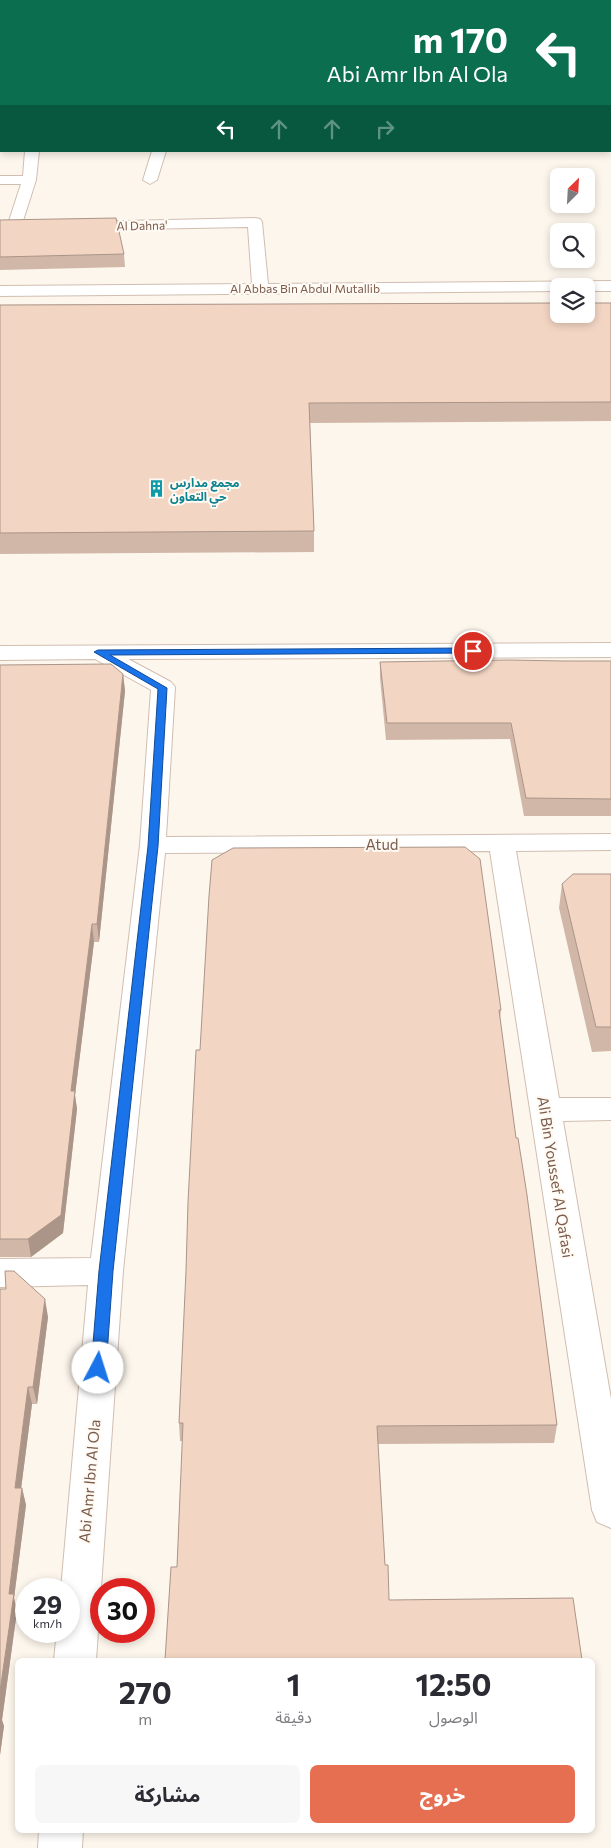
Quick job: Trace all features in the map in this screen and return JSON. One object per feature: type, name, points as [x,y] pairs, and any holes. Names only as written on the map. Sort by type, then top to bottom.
[{"type":"street","points":[[32,152],[29,180],[7,227],[33,227]]},
{"type":"street","points":[[150,180],[159,152]]},
{"type":"street","points":[[0,180],[29,180]]},
{"type":"street","name":"Al Dahna'","points":[[62,226],[255,222],[260,288]]},
{"type":"street","name":"Al Abbas Bin Abdul Mutallib","points":[[0,291],[611,286]]},
{"type":"street","points":[[0,653],[611,650]]},
{"type":"street","name":"Abi Amr Ibn Al Ola","points":[[75,1658],[106,1271],[153,846],[163,688],[98,652]]},
{"type":"street","name":"Atud","points":[[153,846],[611,842]]},
{"type":"street","name":"Ali Bin Youssef Al Qafasi","points":[[502,843],[611,1510]]},
{"type":"street","points":[[546,1110],[611,1109]]},
{"type":"street","points":[[0,1273],[106,1271]]},
{"type":"street","points":[[60,1848],[61,1833]]},
{"type":"building","points":[[116,218],[124,254],[0,257],[0,220]]},
{"type":"building","points":[[550,303],[550,323],[595,323],[595,303],[611,303],[611,402],[309,403],[314,531],[0,533],[0,305]]},
{"type":"building","points":[[611,661],[611,799],[526,798],[511,723],[387,723],[380,662]]},
{"type":"building","points":[[111,664],[123,674],[97,924],[92,924],[71,1091],[75,1091],[61,1215],[28,1239],[0,1239],[0,665]]},
{"type":"building","points":[[465,847],[480,859],[501,1010],[499,1010],[516,1138],[518,1138],[527,1195],[557,1425],[377,1426],[385,1565],[388,1565],[389,1600],[573,1598],[582,1658],[165,1658],[171,1567],[177,1567],[183,1423],[179,1423],[196,1050],[200,1050],[212,860],[233,848]]},
{"type":"building","points":[[573,874],[611,874],[611,1027],[596,1027],[562,884]]},
{"type":"building","points":[[5,1271],[14,1271],[45,1299],[33,1387],[28,1387],[15,1488],[22,1488],[9,1594],[14,1594],[0,1691],[0,1289],[6,1289]]},
{"type":"place","name":"مجمع مدارس حي التعاون","points":[[156,489]]},
{"type":"route","points":[[98,1368],[106,1271],[153,846],[163,688],[98,652],[473,651]]}]
